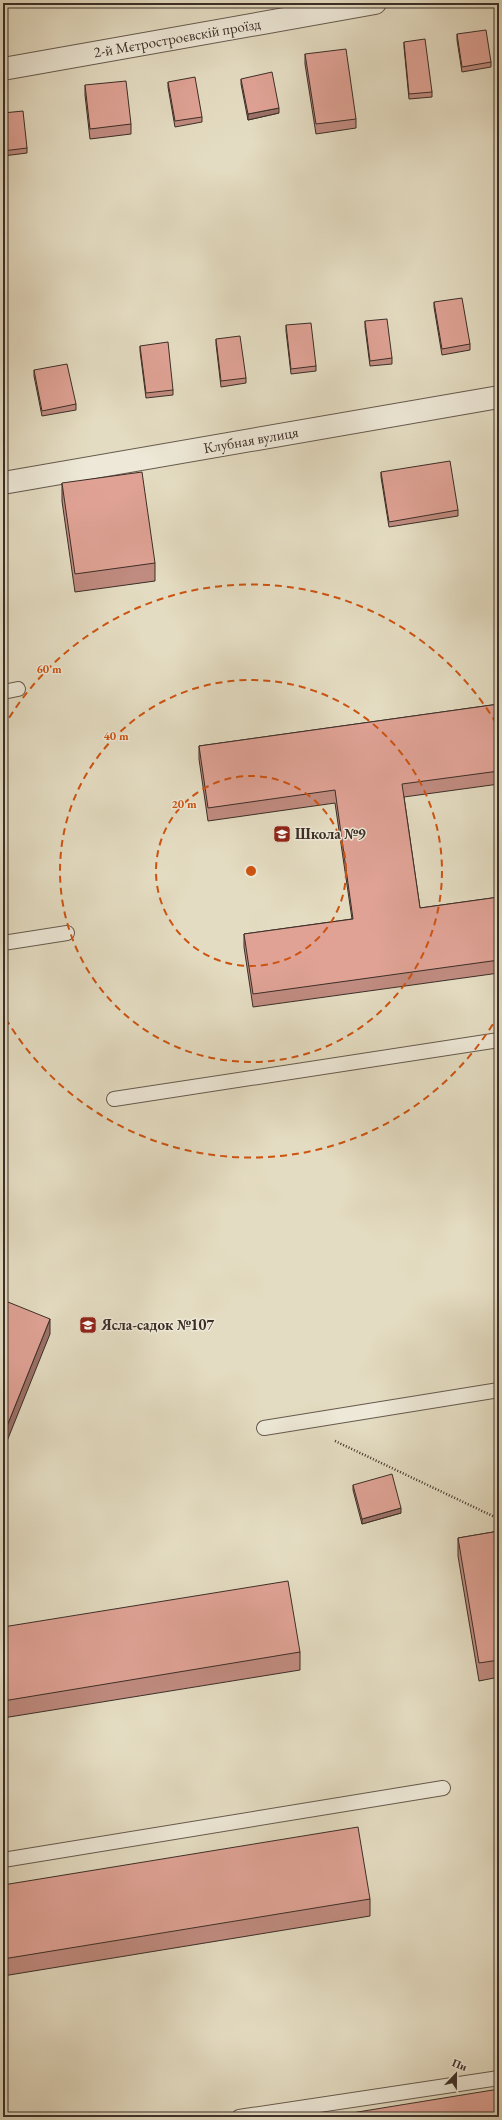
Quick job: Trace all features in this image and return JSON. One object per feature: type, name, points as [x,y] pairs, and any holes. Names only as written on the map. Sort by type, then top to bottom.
[{"type":"street","name":"2-й Мєтростроєвскій проїзд","points":[[3,69],[375,3]]},
{"type":"street","name":"Клубная вулиця","points":[[3,483],[499,397]]},
{"type":"lane","points":[[3,692],[18,689]]},
{"type":"lane","points":[[3,943],[67,933]]},
{"type":"lane","points":[[114,1099],[499,1040]]},
{"type":"lane","points":[[264,1428],[499,1390]]},
{"type":"lane","points":[[3,1860],[443,1788]]},
{"type":"lane","points":[[239,2117],[499,2078]]},
{"type":"path","points":[[296,1423],[499,1519]]},
{"type":"building","points":[[486,30],[491,62],[462,67],[457,34]]},
{"type":"building","points":[[425,39],[432,92],[409,94],[404,42]]},
{"type":"building","points":[[346,49],[356,119],[316,124],[305,54]]},
{"type":"building","points":[[272,72],[279,108],[248,114],[241,79]]},
{"type":"building","points":[[195,77],[202,117],[175,121],[168,82]]},
{"type":"building","points":[[126,81],[131,124],[90,129],[85,85]]},
{"type":"building","points":[[23,111],[27,148],[3,151],[3,113]]},
{"type":"building","points":[[495,224],[499,224],[499,255]]},
{"type":"building","points":[[462,298],[470,344],[442,349],[434,302]]},
{"type":"building","points":[[387,319],[392,358],[370,361],[365,321]]},
{"type":"building","points":[[311,323],[316,366],[291,369],[286,325]]},
{"type":"building","points":[[240,336],[246,378],[221,381],[216,339]]},
{"type":"building","points":[[168,342],[173,390],[146,393],[140,346]]},
{"type":"building","points":[[67,364],[76,404],[42,411],[34,370]]},
{"type":"building","points":[[450,461],[458,510],[389,522],[381,472]]},
{"type":"building","points":[[142,472],[155,563],[75,574],[62,483]]},
{"type":"building","points":[[499,704],[499,771],[402,784],[420,908],[499,897],[499,960],[253,994],[244,934],[353,919],[335,790],[208,808],[199,746]]},
{"type":"building","points":[[3,1300],[50,1319],[3,1436]]},
{"type":"building","points":[[392,1474],[401,1508],[362,1519],[353,1485]]},
{"type":"building","points":[[499,1531],[499,1660],[479,1663],[458,1538]]},
{"type":"building","points":[[288,1581],[300,1652],[3,1701],[3,1627]]},
{"type":"building","points":[[358,1827],[370,1899],[3,1959],[3,1885]]},
{"type":"building","points":[[499,2089],[499,2117],[327,2117]]},
{"type":"place","name":"Школа №9","points":[[282,834]]},
{"type":"place","name":"Ясла-садок №107","points":[[88,1325]]}]
